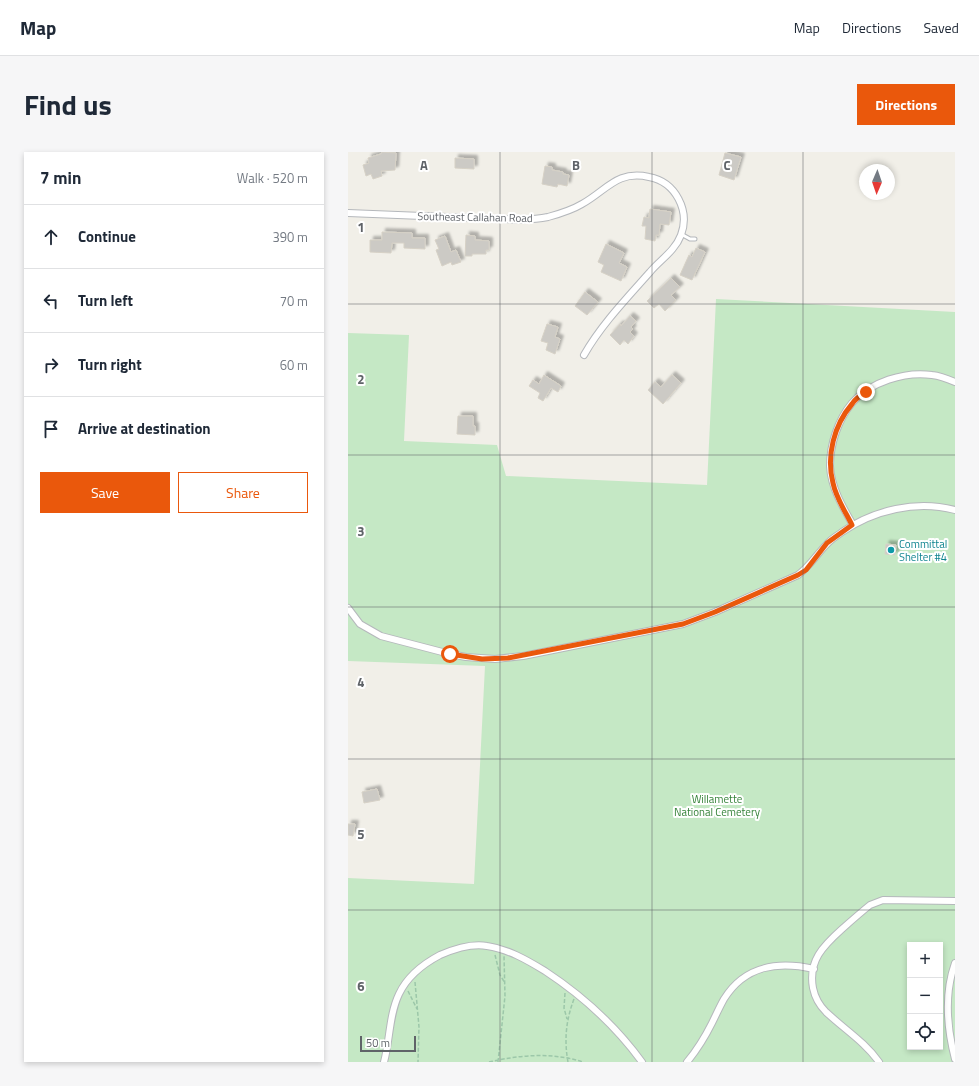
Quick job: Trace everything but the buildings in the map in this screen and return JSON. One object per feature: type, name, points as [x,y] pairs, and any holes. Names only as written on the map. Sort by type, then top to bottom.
[{"type":"street","name":"Southeast Callahan Road","points":[[348,213],[516,219],[547,217],[581,204],[616,180],[625,176],[640,175],[656,178],[669,188],[679,200],[684,214],[684,224],[678,243],[651,271],[598,332],[584,355]]},
{"type":"street","points":[[852,525],[833,483],[830,466],[831,451],[835,436],[852,403],[877,385],[904,375],[932,375],[955,382]]},
{"type":"street","points":[[348,608],[360,624],[381,636],[466,657],[495,659],[523,656],[673,627],[693,621],[798,575],[806,570],[827,543],[852,525],[888,510],[909,506],[926,506],[955,510]]},
{"type":"street","points":[[880,1062],[865,1046],[819,1004],[815,995],[812,974],[815,959],[826,944],[870,905],[876,902],[883,900],[955,901]]},
{"type":"street","points":[[384,1062],[389,1040],[393,1008],[405,984],[413,974],[430,960],[459,948],[474,945],[503,949],[534,964],[566,985],[577,993],[613,1026],[642,1062]]},
{"type":"street","points":[[955,963],[951,974],[948,1003],[950,1038],[955,1059]]},
{"type":"street","points":[[687,1062],[704,1039],[724,999],[736,984],[745,977],[764,967],[773,965],[791,965],[814,968]]},
{"type":"lane","points":[[681,234],[690,239],[695,239]]},
{"type":"path","points":[[493,947],[500,975],[505,983]]},
{"type":"path","points":[[498,1061],[504,1016],[505,983],[503,949]]},
{"type":"path","points":[[413,974],[416,985],[419,1027],[418,1062]]},
{"type":"path","points":[[405,984],[418,1011]]},
{"type":"path","points":[[566,985],[564,1004],[567,1020]]},
{"type":"path","points":[[568,1062],[565,1043],[567,1020],[577,993]]},
{"type":"path","points":[[489,1062],[526,1055],[567,1058],[583,1062]]},
{"type":"green space","name":"Willamette National Cemetery","points":[[716,299],[955,312],[955,1062],[348,1062],[348,878],[474,884],[485,666],[348,661],[348,333],[409,335],[404,441],[497,445],[506,476],[707,485]]},
{"type":"place","name":"Committal Shelter #4","points":[[891,550]]},
{"type":"route","points":[[450,654],[482,659],[508,658],[673,627],[693,621],[790,580],[806,570],[827,543],[852,525],[840,503],[833,483],[830,466],[831,451],[835,436],[852,403],[866,392]]}]
